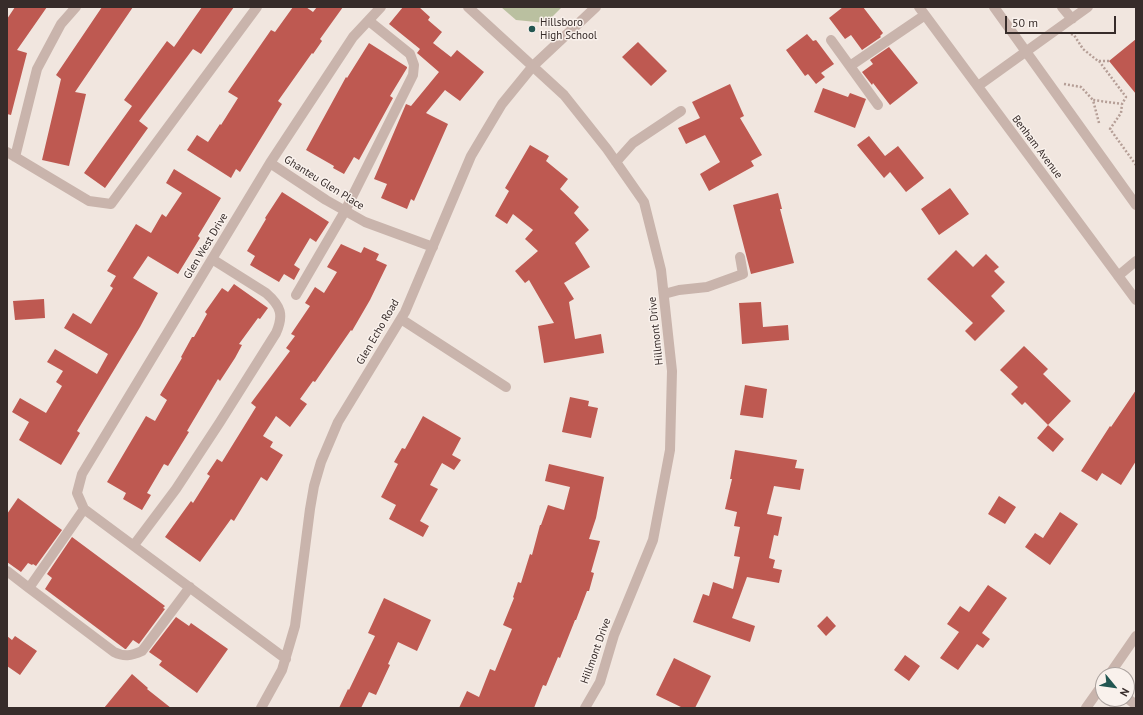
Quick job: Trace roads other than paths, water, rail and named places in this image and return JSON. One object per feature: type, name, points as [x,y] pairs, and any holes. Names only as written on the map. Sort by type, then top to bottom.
[{"type":"street","points":[[76,7],[61,24],[37,69],[11,155],[89,202],[111,204],[257,7]]},
{"type":"street","name":"Glen West Drive","points":[[84,509],[77,493],[82,474],[270,163],[353,37],[381,7]]},
{"type":"street","name":"Hillmont Drive","points":[[468,7],[564,95],[616,162],[644,202],[661,270],[672,371],[670,450],[652,540],[614,635],[600,682],[584,708]]},
{"type":"street","name":"Glen Echo Road","points":[[262,708],[282,670],[295,626],[314,486],[321,462],[338,422],[401,319],[471,156],[502,104],[533,66],[596,7]]},
{"type":"street","points":[[994,7],[1136,205]]},
{"type":"street","points":[[1062,7],[1072,19]]},
{"type":"street","points":[[978,86],[1088,7]]},
{"type":"street","points":[[850,66],[922,11]]},
{"type":"street","name":"Benham Avenue","points":[[922,11],[1136,300]]},
{"type":"street","points":[[296,295],[345,211],[413,75],[414,65],[410,54],[369,21]]},
{"type":"street","points":[[831,40],[878,105]]},
{"type":"street","points":[[616,162],[633,143],[681,110]]},
{"type":"street","name":"Ghanteu Glen Place","points":[[270,163],[326,200],[365,222],[433,247]]},
{"type":"street","points":[[664,294],[679,290],[707,287],[743,274],[740,257]]},
{"type":"street","points":[[134,545],[176,489],[220,422],[276,333],[280,321],[281,313],[274,300],[266,293],[212,259]]},
{"type":"street","points":[[1118,276],[1136,261]]},
{"type":"street","points":[[401,319],[506,387]]},
{"type":"street","points":[[28,588],[84,509],[286,659]]},
{"type":"street","points":[[7,571],[121,656],[133,655],[142,651],[190,587]]},
{"type":"street","points":[[1115,667],[1136,636]]},
{"type":"street","points":[[1086,708],[1095,695]]},
{"type":"place","name":"Hillsboro High School","points":[[532,29]]}]
